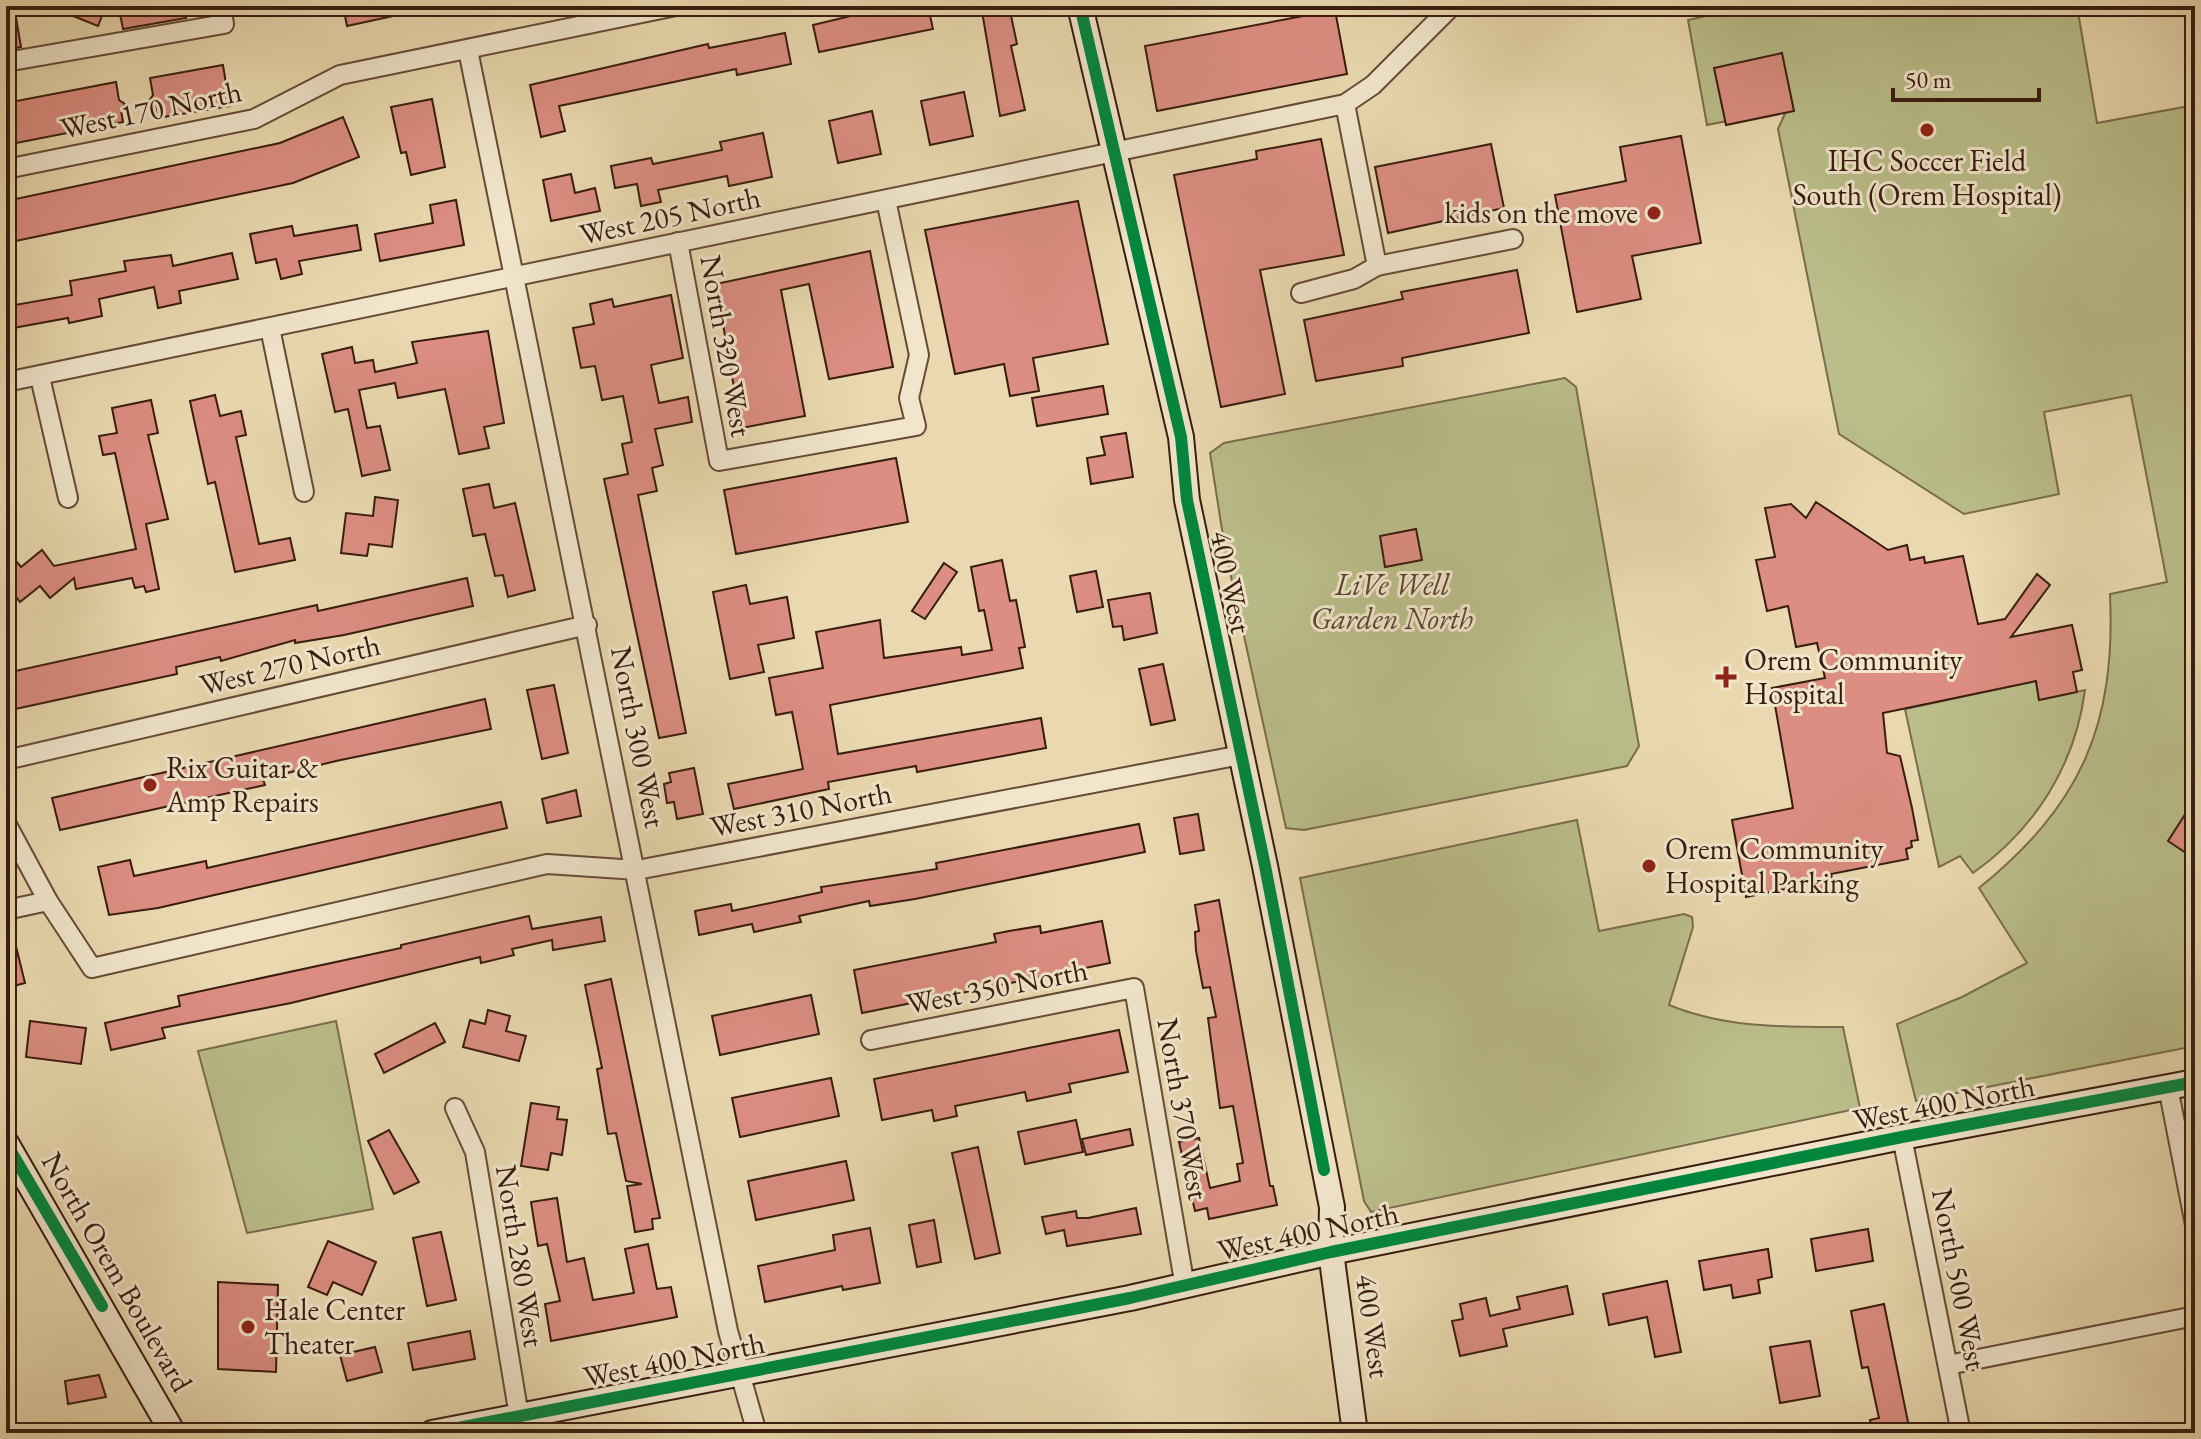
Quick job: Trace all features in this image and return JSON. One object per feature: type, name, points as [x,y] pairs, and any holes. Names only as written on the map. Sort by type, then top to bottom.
[{"type":"main road","name":"400 West","points":[[1080,6],[1181,437],[1187,500],[1332,1207],[1331,1252],[1355,1433]]},
{"type":"main road","name":"West 400 North","points":[[432,1433],[1185,1287],[1331,1252],[1902,1137],[2195,1082]]},
{"type":"main road","name":"North Orem Boulevard","points":[[6,1143],[173,1433]]},
{"type":"street","name":"West 170 North","points":[[6,169],[254,119],[340,75],[676,6]]},
{"type":"street","points":[[1377,266],[1345,104],[1373,85],[1452,6]]},
{"type":"street","points":[[6,62],[222,15]]},
{"type":"street","name":"North 300 West","points":[[468,50],[738,1374],[752,1409],[757,1433]]},
{"type":"street","name":"West 205 North","points":[[6,382],[1345,104]]},
{"type":"street","name":"North 320 West","points":[[678,242],[719,461],[916,426],[909,398],[919,355],[886,200]]},
{"type":"street","points":[[1301,293],[1354,279],[1377,266],[1513,239]]},
{"type":"street","points":[[270,328],[304,492]]},
{"type":"street","points":[[40,377],[68,498]]},
{"type":"street","name":"West 270 North","points":[[6,760],[587,625]]},
{"type":"street","name":"West 310 North","points":[[48,901],[92,968],[547,864],[637,870],[1241,755]]},
{"type":"street","points":[[6,823],[48,901],[6,910]]},
{"type":"street","name":"West 350 North","points":[[871,1040],[1134,988]]},
{"type":"street","name":"North 370 West","points":[[1134,988],[1185,1287]]},
{"type":"street","points":[[2168,1087],[2195,1225]]},
{"type":"street","name":"North 280 West","points":[[455,1108],[475,1152],[519,1416]]},
{"type":"street","name":"North 500 West","points":[[1902,1137],[1961,1433]]},
{"type":"street","points":[[1948,1365],[2195,1316]]},
{"type":"green space","points":[[1751,6],[2077,6],[2097,123],[2195,105],[2195,1046],[1916,1101],[1897,1024],[1962,997],[2027,963],[1979,888],[2043,826],[2067,793],[2085,759],[2098,723],[2106,684],[2110,594],[2167,582],[2131,395],[2044,412],[2059,494],[1964,514],[1839,434],[1778,129],[1787,109],[1707,125],[1688,20]]},
{"type":"green space","name":"LiVe Well Garden North","points":[[1565,378],[1576,387],[1639,746],[1627,766],[1304,830],[1286,828],[1225,549],[1210,453],[1224,443]]},
{"type":"green space","points":[[2036,681],[2039,700],[2085,690],[2080,718],[2062,770],[2033,816],[1995,856],[1973,873],[1960,856],[1939,867],[1905,709]]},
{"type":"green space","points":[[1577,820],[1599,931],[1684,914],[1692,917],[1693,927],[1669,1005],[1733,1022],[1843,1027],[1860,1108],[1371,1212],[1364,1201],[1300,878]]},
{"type":"green space","points":[[336,1021],[373,1209],[247,1233],[198,1051]]},
{"type":"building","points":[[14,6],[21,47],[6,50],[6,7]]},
{"type":"building","points":[[48,6],[106,6],[98,26]]},
{"type":"building","points":[[184,6],[186,18],[123,29],[120,14]]},
{"type":"building","points":[[343,6],[406,6],[407,13],[347,26]]},
{"type":"building","points":[[892,6],[928,6],[933,29],[819,52],[813,25]]},
{"type":"building","points":[[981,6],[1009,6],[1017,44],[1011,46],[1025,110],[1000,116]]},
{"type":"building","points":[[1335,10],[1347,74],[1157,111],[1145,46]]},
{"type":"building","points":[[785,33],[791,64],[737,75],[736,69],[559,106],[565,131],[541,137],[530,85],[708,44],[709,48]]},
{"type":"building","points":[[1782,53],[1794,111],[1726,125],[1714,68]]},
{"type":"building","points":[[223,65],[226,84],[232,88],[228,94],[230,106],[157,118],[155,106],[149,101],[153,95],[150,78]]},
{"type":"building","points":[[116,82],[119,100],[125,104],[121,110],[123,122],[6,145],[6,103]]},
{"type":"building","points":[[964,92],[973,136],[930,145],[921,101]]},
{"type":"building","points":[[432,99],[445,167],[411,175],[406,152],[401,153],[391,107]]},
{"type":"building","points":[[872,111],[881,154],[838,163],[829,121]]},
{"type":"building","points":[[343,117],[359,157],[293,183],[6,243],[6,201],[280,143]]},
{"type":"building","points":[[763,133],[772,177],[729,186],[727,176],[658,190],[661,202],[641,206],[637,184],[615,188],[611,166],[651,158],[653,164],[722,150],[720,142]]},
{"type":"building","points":[[1681,136],[1701,243],[1632,256],[1641,299],[1577,312],[1555,195],[1626,181],[1620,147]]},
{"type":"building","points":[[1321,139],[1344,255],[1260,270],[1285,394],[1221,407],[1174,175],[1257,159],[1256,151]]},
{"type":"building","points":[[1491,144],[1504,208],[1388,233],[1375,167]]},
{"type":"building","points":[[571,174],[575,193],[595,188],[600,211],[551,221],[543,180]]},
{"type":"building","points":[[456,200],[464,245],[380,261],[375,234],[433,223],[430,205]]},
{"type":"building","points":[[1078,201],[1108,344],[1033,358],[1039,391],[1010,396],[1004,364],[955,374],[925,230]]},
{"type":"building","points":[[357,225],[361,250],[299,261],[302,274],[281,279],[276,259],[256,263],[250,234],[292,226],[294,236]]},
{"type":"building","points":[[870,251],[893,367],[829,379],[809,284],[781,290],[805,416],[741,428],[716,284]]},
{"type":"building","points":[[232,253],[238,279],[179,291],[181,303],[158,308],[154,287],[99,299],[102,316],[69,323],[68,318],[13,328],[9,306],[72,295],[70,281],[126,271],[124,261],[171,255],[173,266]]},
{"type":"building","points":[[1517,270],[1529,333],[1402,358],[1403,366],[1316,381],[1304,320],[1403,299],[1401,292]]},
{"type":"building","points":[[671,295],[683,358],[651,365],[659,403],[688,397],[692,422],[655,429],[663,465],[652,468],[657,491],[638,495],[686,733],[659,738],[604,479],[628,474],[622,444],[632,442],[623,396],[602,400],[595,366],[581,368],[573,328],[594,324],[590,304],[612,299],[614,307]]},
{"type":"building","points":[[488,331],[504,423],[484,427],[489,448],[459,454],[445,389],[398,398],[395,383],[359,390],[367,428],[380,426],[390,470],[362,476],[348,409],[335,412],[322,354],[352,347],[355,363],[373,360],[375,372],[417,363],[412,342]]},
{"type":"building","points":[[1103,386],[1108,414],[1037,426],[1032,398]]},
{"type":"building","points":[[215,395],[220,416],[241,411],[246,435],[236,437],[259,544],[290,538],[295,560],[235,572],[215,482],[208,484],[190,401]]},
{"type":"building","points":[[151,400],[158,433],[148,435],[168,519],[146,524],[159,589],[146,592],[144,586],[135,588],[132,578],[76,589],[74,578],[50,598],[40,586],[20,602],[6,584],[6,549],[21,567],[42,550],[54,566],[136,549],[115,453],[103,455],[99,436],[117,433],[112,408]]},
{"type":"building","points":[[1126,433],[1133,477],[1091,484],[1087,458],[1105,455],[1101,437]]},
{"type":"building","points":[[896,458],[908,522],[736,554],[724,490]]},
{"type":"building","points":[[489,484],[494,508],[515,503],[535,590],[508,597],[503,575],[495,576],[485,534],[473,536],[463,489]]},
{"type":"building","points":[[375,497],[398,500],[392,547],[369,544],[367,556],[341,553],[346,513],[373,516]]},
{"type":"building","name":"Orem Community Hospital","points":[[1816,502],[1888,550],[1907,545],[1910,560],[1924,557],[1925,563],[1963,556],[1978,624],[2005,619],[2037,574],[2050,585],[2011,637],[2072,625],[2082,670],[2073,672],[2077,692],[2039,700],[2036,681],[1883,713],[1887,753],[1900,756],[1918,840],[1911,841],[1912,847],[1906,849],[1908,859],[1831,874],[1834,886],[1811,891],[1810,884],[1746,897],[1732,820],[1793,808],[1772,688],[1825,678],[1817,643],[1796,647],[1788,606],[1767,611],[1756,560],[1775,557],[1765,508],[1791,504],[1806,518]]},
{"type":"building","points":[[1416,529],[1422,560],[1385,567],[1380,536]]},
{"type":"building","points":[[1002,560],[1010,601],[1016,600],[1025,647],[1019,648],[1023,668],[830,705],[838,754],[1041,718],[1046,748],[917,772],[916,766],[828,782],[829,789],[734,809],[728,784],[803,769],[792,712],[776,715],[769,678],[823,668],[816,632],[880,620],[884,658],[961,647],[962,655],[992,650],[984,610],[979,611],[971,567]]},
{"type":"building","points":[[944,563],[957,572],[925,619],[912,611]]},
{"type":"building","points":[[1096,571],[1103,607],[1077,612],[1070,576]]},
{"type":"building","points":[[467,578],[473,606],[344,635],[295,643],[295,640],[221,661],[220,657],[176,667],[177,674],[6,711],[6,673],[317,605],[318,611]]},
{"type":"building","points":[[746,585],[750,604],[787,597],[794,638],[758,645],[764,672],[730,679],[713,592]]},
{"type":"building","points":[[1150,593],[1157,633],[1124,640],[1122,626],[1113,627],[1108,600]]},
{"type":"building","points":[[1163,664],[1175,720],[1151,725],[1139,669]]},
{"type":"building","points":[[554,685],[568,753],[542,759],[527,690]]},
{"type":"building","points":[[485,699],[491,729],[336,761],[263,779],[265,785],[60,830],[52,798]]},
{"type":"building","points":[[694,768],[703,814],[677,819],[674,802],[667,803],[664,784],[671,782],[669,773]]},
{"type":"building","points":[[576,790],[581,816],[547,823],[542,799]]},
{"type":"building","points":[[2195,799],[2195,859],[2168,841]]},
{"type":"building","points":[[501,802],[507,828],[158,908],[109,915],[98,867],[130,860],[134,876],[206,861],[207,868]]},
{"type":"building","points":[[1198,814],[1204,850],[1180,854],[1174,818]]},
{"type":"building","points":[[1139,824],[1145,852],[915,899],[870,906],[869,901],[799,916],[801,922],[754,932],[752,924],[699,935],[695,911],[731,904],[732,911],[822,892],[821,887],[937,869],[936,863]]},
{"type":"building","points":[[1219,900],[1270,1186],[1273,1186],[1277,1205],[1209,1219],[1207,1208],[1195,1211],[1179,1142],[1199,1138],[1210,1188],[1240,1181],[1237,1164],[1243,1163],[1233,1106],[1220,1108],[1208,1018],[1216,1017],[1210,987],[1203,988],[1196,951],[1195,932],[1199,931],[1195,905]]},
{"type":"building","points":[[529,916],[532,929],[601,917],[605,941],[553,950],[552,940],[512,949],[514,955],[481,963],[480,957],[291,1003],[162,1028],[165,1038],[111,1050],[105,1023],[180,1006],[178,996],[401,948],[401,945]]},
{"type":"building","points":[[1102,921],[1110,963],[862,1013],[854,970],[996,942],[994,934],[1009,931],[1040,926],[1041,933]]},
{"type":"building","points":[[12,930],[25,983],[6,988],[6,931]]},
{"type":"building","points":[[611,979],[660,1218],[652,1219],[653,1229],[635,1232],[627,1186],[642,1184],[626,1181],[616,1133],[608,1134],[597,1069],[602,1068],[585,985]]},
{"type":"building","points":[[811,995],[819,1034],[720,1055],[712,1016]]},
{"type":"building","points":[[488,1010],[510,1016],[506,1031],[526,1036],[519,1061],[463,1047],[470,1020],[485,1024]]},
{"type":"building","points":[[30,1021],[86,1028],[81,1064],[26,1057]]},
{"type":"building","points":[[435,1023],[445,1042],[384,1073],[375,1054]]},
{"type":"building","points":[[1119,1030],[1128,1072],[1069,1084],[1071,1092],[1027,1101],[1025,1092],[955,1106],[957,1116],[934,1121],[932,1110],[882,1120],[874,1079]]},
{"type":"building","points":[[831,1078],[839,1116],[740,1137],[732,1098]]},
{"type":"building","points":[[531,1103],[559,1107],[557,1119],[567,1120],[562,1155],[551,1153],[548,1170],[521,1166]]},
{"type":"building","points":[[1076,1120],[1083,1152],[1025,1164],[1018,1132]]},
{"type":"building","points":[[1130,1129],[1133,1145],[1086,1155],[1082,1139]]},
{"type":"building","points":[[389,1130],[419,1182],[394,1194],[368,1141]]},
{"type":"building","points":[[978,1147],[1000,1253],[975,1259],[952,1153]]},
{"type":"building","points":[[846,1161],[854,1200],[756,1220],[748,1181]]},
{"type":"building","points":[[557,1198],[567,1262],[584,1258],[593,1300],[634,1293],[625,1249],[648,1244],[657,1289],[671,1287],[677,1317],[551,1341],[545,1304],[560,1301],[547,1244],[538,1246],[531,1202]]},
{"type":"building","points":[[1136,1208],[1141,1234],[1067,1246],[1064,1230],[1046,1234],[1042,1217],[1076,1211],[1077,1218],[1088,1218]]},
{"type":"building","points":[[934,1220],[941,1262],[917,1267],[909,1225]]},
{"type":"building","points":[[870,1228],[880,1283],[843,1290],[842,1286],[765,1302],[758,1266],[835,1250],[833,1235]]},
{"type":"building","points":[[1868,1229],[1873,1261],[1816,1271],[1811,1239]]},
{"type":"building","points":[[441,1232],[456,1300],[427,1306],[413,1238]]},
{"type":"building","points":[[328,1241],[376,1262],[362,1295],[333,1282],[327,1295],[308,1287]]},
{"type":"building","points":[[1768,1249],[1772,1277],[1758,1280],[1760,1293],[1733,1298],[1731,1285],[1704,1290],[1699,1261]]},
{"type":"building","points":[[1667,1281],[1681,1352],[1655,1357],[1647,1317],[1609,1325],[1603,1294]]},
{"type":"building","name":"Hale Center Theater","points":[[218,1282],[278,1285],[276,1372],[218,1369]]},
{"type":"building","points":[[1567,1286],[1573,1314],[1503,1329],[1507,1346],[1460,1356],[1452,1321],[1463,1319],[1460,1304],[1486,1298],[1490,1316],[1520,1309],[1517,1297]]},
{"type":"building","points":[[1884,1304],[1909,1427],[1873,1433],[1870,1420],[1879,1418],[1868,1367],[1862,1368],[1851,1311]]},
{"type":"building","points":[[470,1331],[475,1359],[413,1370],[408,1343]]},
{"type":"building","points":[[1810,1341],[1820,1396],[1780,1403],[1770,1347]]},
{"type":"building","points":[[375,1347],[382,1372],[347,1381],[340,1355]]},
{"type":"building","points":[[99,1375],[106,1397],[68,1404],[65,1381]]},
{"type":"cycle path","points":[[1080,6],[1181,437],[1187,500],[1265,866],[1324,1170]]},
{"type":"cycle path","points":[[432,1433],[1130,1298],[1331,1252],[1902,1137],[2195,1082]]},
{"type":"cycle path","points":[[6,1143],[102,1306]]},
{"type":"place","name":"IHC Soccer Field South (Orem Hospital)","points":[[1927,130]]},
{"type":"place","name":"kids on the move","points":[[1654,213]]},
{"type":"place","name":"Orem Community Hospital","points":[[1726,677]]},
{"type":"place","name":"Rix Guitar & Amp Repairs","points":[[150,785]]},
{"type":"place","name":"Orem Community Hospital Parking","points":[[1649,866]]},
{"type":"place","name":"Hale Center Theater","points":[[248,1327]]}]
